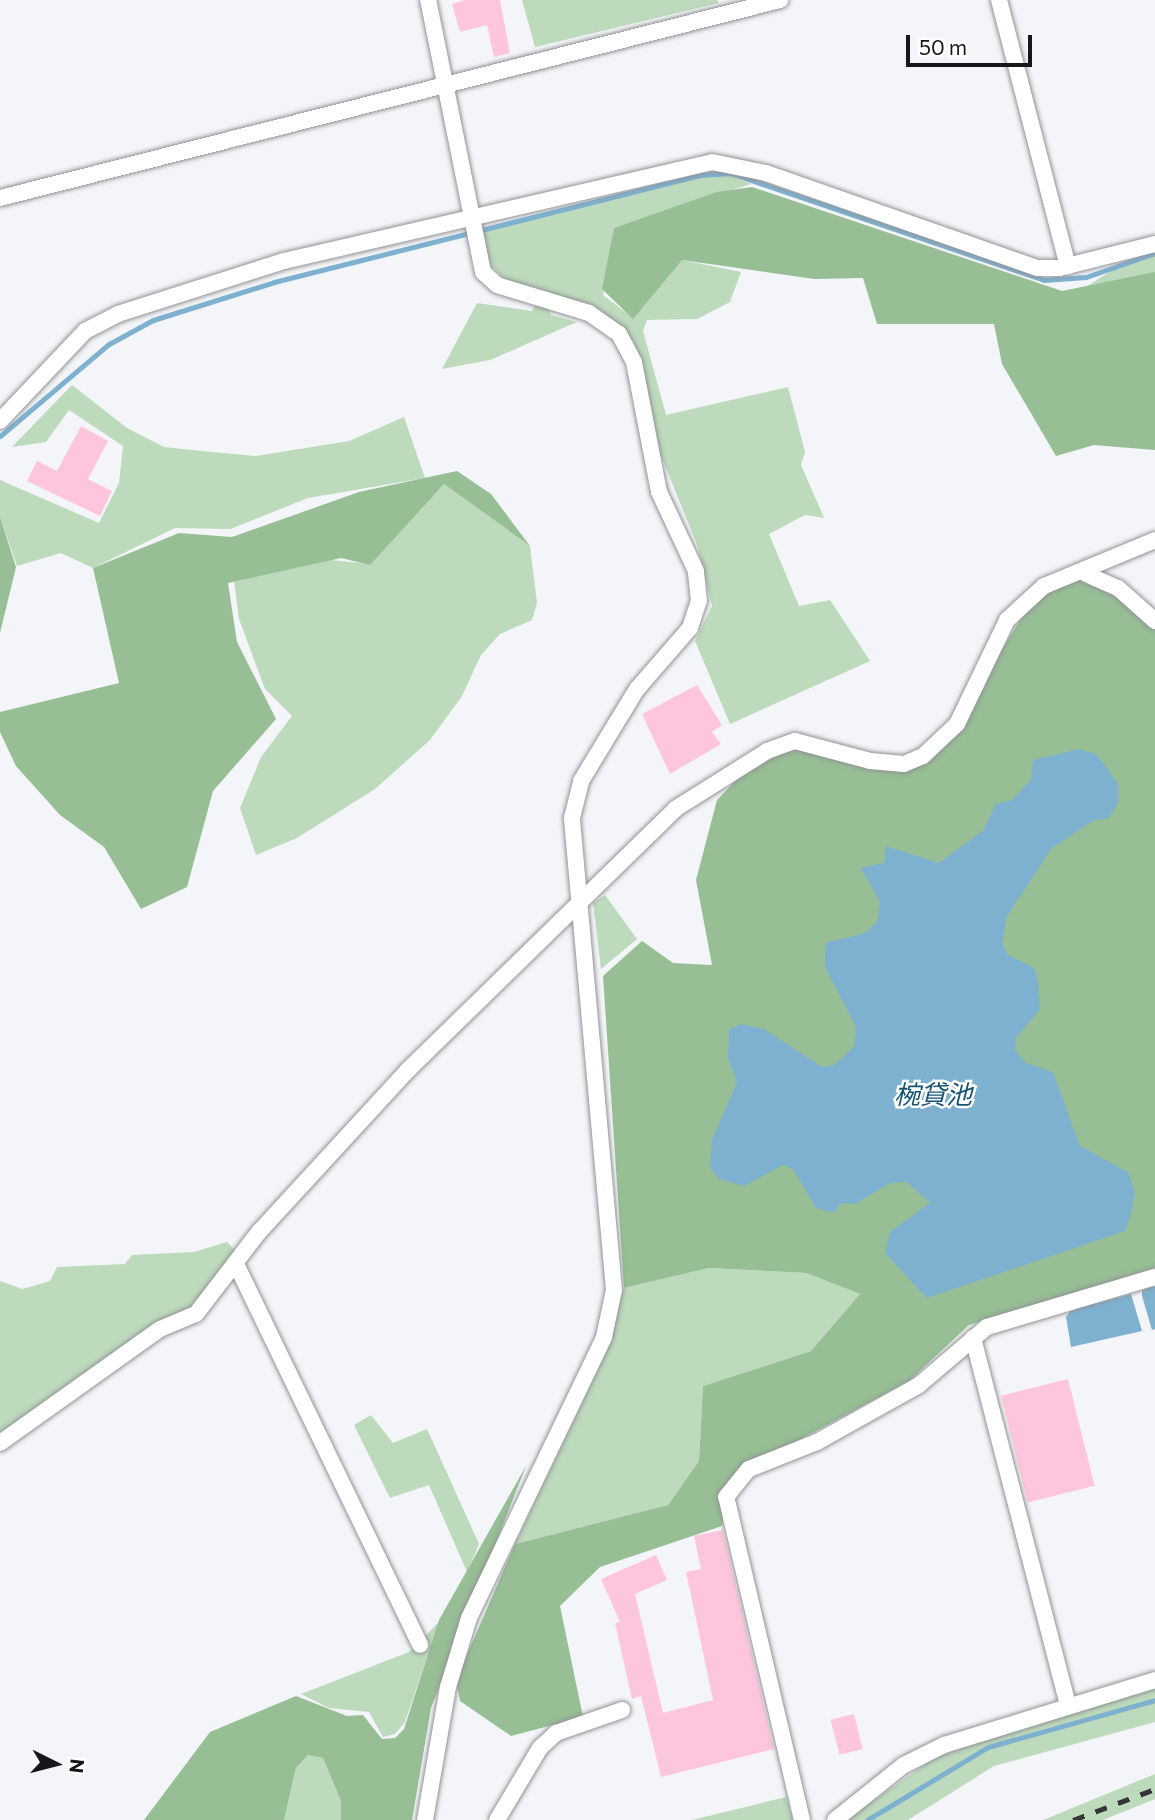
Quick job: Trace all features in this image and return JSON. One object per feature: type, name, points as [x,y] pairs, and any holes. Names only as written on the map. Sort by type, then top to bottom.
[{"type":"street","points":[[425,1820],[447,1687],[468,1618],[604,1337],[614,1290],[572,818],[581,781],[637,689],[690,628],[699,601],[696,571],[659,492],[634,362],[619,334],[589,313],[497,285],[483,272],[469,215],[450,86],[428,0]]},
{"type":"street","points":[[0,198],[450,86],[780,0]]},
{"type":"street","points":[[999,0],[1068,266]]},
{"type":"street","points":[[0,421],[96,323],[284,261],[469,215],[712,162],[752,169],[1038,268],[1068,266],[1155,244]]},
{"type":"street","points":[[0,1443],[159,1329],[196,1314],[236,1264],[408,1070],[580,909],[676,809],[767,751],[795,741],[870,761],[904,764],[923,755],[957,724],[1007,620],[1044,586],[1086,574],[1155,540]]},
{"type":"street","points":[[1086,574],[1118,588],[1155,621]]},
{"type":"street","points":[[236,1264],[420,1645]]},
{"type":"street","points":[[802,1820],[726,1497],[749,1469],[817,1442],[919,1385],[987,1327],[1155,1277]]},
{"type":"street","points":[[973,1338],[1067,1702]]},
{"type":"street","points":[[835,1820],[904,1765],[944,1745],[1067,1702],[1155,1680]]},
{"type":"street","points":[[497,1820],[540,1748],[556,1732],[622,1710]]},
{"type":"green space","points":[[522,0],[717,0],[719,3],[535,47]]},
{"type":"green space","points":[[714,170],[751,184],[614,228],[603,295],[629,315],[682,260],[741,272],[730,302],[697,319],[647,320],[643,331],[666,415],[788,387],[805,452],[801,465],[824,518],[805,515],[769,534],[799,606],[830,600],[870,661],[730,724],[695,641],[712,606],[698,547],[651,431],[634,341],[544,300],[551,315],[577,322],[490,360],[442,369],[477,303],[532,311],[541,292],[511,285],[488,262],[483,230]]},
{"type":"green space","points":[[752,187],[1062,291],[1155,272],[1155,450],[1094,445],[1056,456],[1002,364],[994,324],[877,324],[863,278],[814,279],[682,260],[633,319],[602,289],[614,228],[717,192]]},
{"type":"green space","points":[[1155,253],[1155,274],[1080,291],[1109,272]]},
{"type":"green space","points":[[72,385],[127,428],[164,447],[212,452],[256,456],[349,441],[404,417],[425,478],[308,498],[230,529],[175,528],[93,568],[61,553],[17,566],[0,517],[0,480],[99,523],[119,483],[123,446],[69,410],[46,442],[12,447]]},
{"type":"green space","points":[[457,471],[491,494],[530,546],[444,484],[370,565],[341,558],[228,583],[237,642],[276,719],[213,791],[187,887],[141,909],[104,847],[60,815],[16,766],[0,732],[0,712],[119,683],[93,568],[179,533],[232,537],[359,492]]},
{"type":"green space","points":[[444,484],[530,546],[537,603],[532,620],[500,634],[481,655],[462,696],[430,740],[375,789],[297,838],[256,855],[240,808],[261,757],[292,716],[265,689],[239,619],[234,581],[330,560],[370,564]]},
{"type":"green space","points":[[0,517],[16,567],[0,633]]},
{"type":"green space","points":[[1086,574],[1155,618],[1155,1268],[969,1325],[909,1381],[782,1449],[726,1497],[722,1526],[600,1567],[560,1606],[583,1717],[511,1736],[460,1701],[456,1680],[515,1544],[668,1505],[699,1461],[703,1386],[811,1351],[860,1294],[806,1273],[709,1268],[624,1288],[603,976],[642,941],[673,963],[712,965],[696,880],[717,800],[759,756],[803,748],[904,764],[957,724],[1037,592]]},
{"type":"green space","points":[[605,895],[637,939],[601,969],[593,903]]},
{"type":"green space","points":[[227,1242],[235,1250],[211,1296],[0,1440],[0,1281],[23,1289],[50,1281],[57,1267],[125,1264],[132,1255],[194,1252]]},
{"type":"green space","points":[[709,1268],[806,1273],[860,1294],[811,1351],[703,1386],[699,1461],[668,1505],[515,1544],[599,1367],[624,1288]]},
{"type":"green space","points":[[371,1415],[393,1443],[427,1429],[479,1544],[467,1572],[429,1485],[390,1498],[354,1425]]},
{"type":"green space","points":[[526,1466],[431,1708],[412,1820],[341,1820],[341,1801],[323,1758],[308,1755],[296,1768],[284,1820],[144,1820],[210,1732],[296,1696],[347,1716],[363,1715],[382,1739],[395,1738],[404,1729],[439,1620]]},
{"type":"green space","points":[[439,1622],[405,1722],[395,1734],[383,1737],[369,1712],[329,1708],[301,1694],[409,1652]]},
{"type":"green space","points":[[1155,1685],[1155,1722],[994,1766],[908,1820],[846,1820],[934,1758],[1065,1708]]},
{"type":"green space","points":[[308,1755],[323,1758],[341,1801],[341,1820],[284,1820],[296,1768]]},
{"type":"green space","points":[[1155,1774],[1155,1799],[1103,1820],[1043,1820]]},
{"type":"green space","points":[[786,1797],[793,1820],[692,1820]]},
{"type":"water","name":"椀貸池","points":[[1079,749],[1096,754],[1106,767],[1118,784],[1118,803],[1109,818],[1094,820],[1052,848],[1007,916],[1002,943],[1008,955],[1034,968],[1038,981],[1040,1009],[1016,1038],[1015,1051],[1026,1063],[1053,1072],[1080,1146],[1128,1172],[1135,1192],[1131,1213],[1125,1231],[927,1298],[885,1253],[890,1232],[930,1203],[907,1182],[890,1183],[855,1204],[841,1203],[834,1213],[816,1208],[793,1169],[783,1165],[744,1186],[719,1179],[710,1168],[712,1140],[737,1082],[728,1058],[729,1030],[741,1024],[764,1029],[822,1067],[834,1065],[854,1047],[856,1027],[825,967],[826,943],[865,933],[877,922],[880,902],[861,868],[884,863],[886,846],[939,863],[983,831],[996,804],[1012,800],[1031,780],[1033,760]]},
{"type":"water","points":[[1155,1286],[1155,1329],[1152,1330],[1142,1290]]},
{"type":"water","points":[[1131,1294],[1142,1331],[1071,1347],[1066,1317],[1071,1310]]},
{"type":"building","points":[[465,0],[500,0],[510,53],[494,57],[487,25],[460,32],[452,4]]},
{"type":"building","points":[[81,426],[108,441],[88,479],[112,491],[100,516],[27,481],[37,461],[57,471]]},
{"type":"building","points":[[697,685],[722,725],[712,732],[721,744],[670,774],[642,714]]},
{"type":"building","points":[[1068,1379],[1095,1486],[1028,1502],[1001,1396]]},
{"type":"building","points":[[723,1530],[774,1749],[661,1777],[641,1696],[632,1699],[615,1623],[620,1622],[601,1579],[656,1555],[667,1580],[635,1594],[663,1713],[713,1700],[686,1572],[701,1569],[694,1536]]},
{"type":"building","points":[[854,1714],[863,1749],[839,1755],[831,1720]]},
{"type":"waterway","points":[[0,436],[109,344],[153,320],[274,282],[701,175],[730,173],[1044,280],[1086,277],[1155,253]]},
{"type":"waterway","points":[[867,1820],[988,1747],[1155,1700]]},
{"type":"railway","points":[[1073,1820],[1155,1789]]}]
